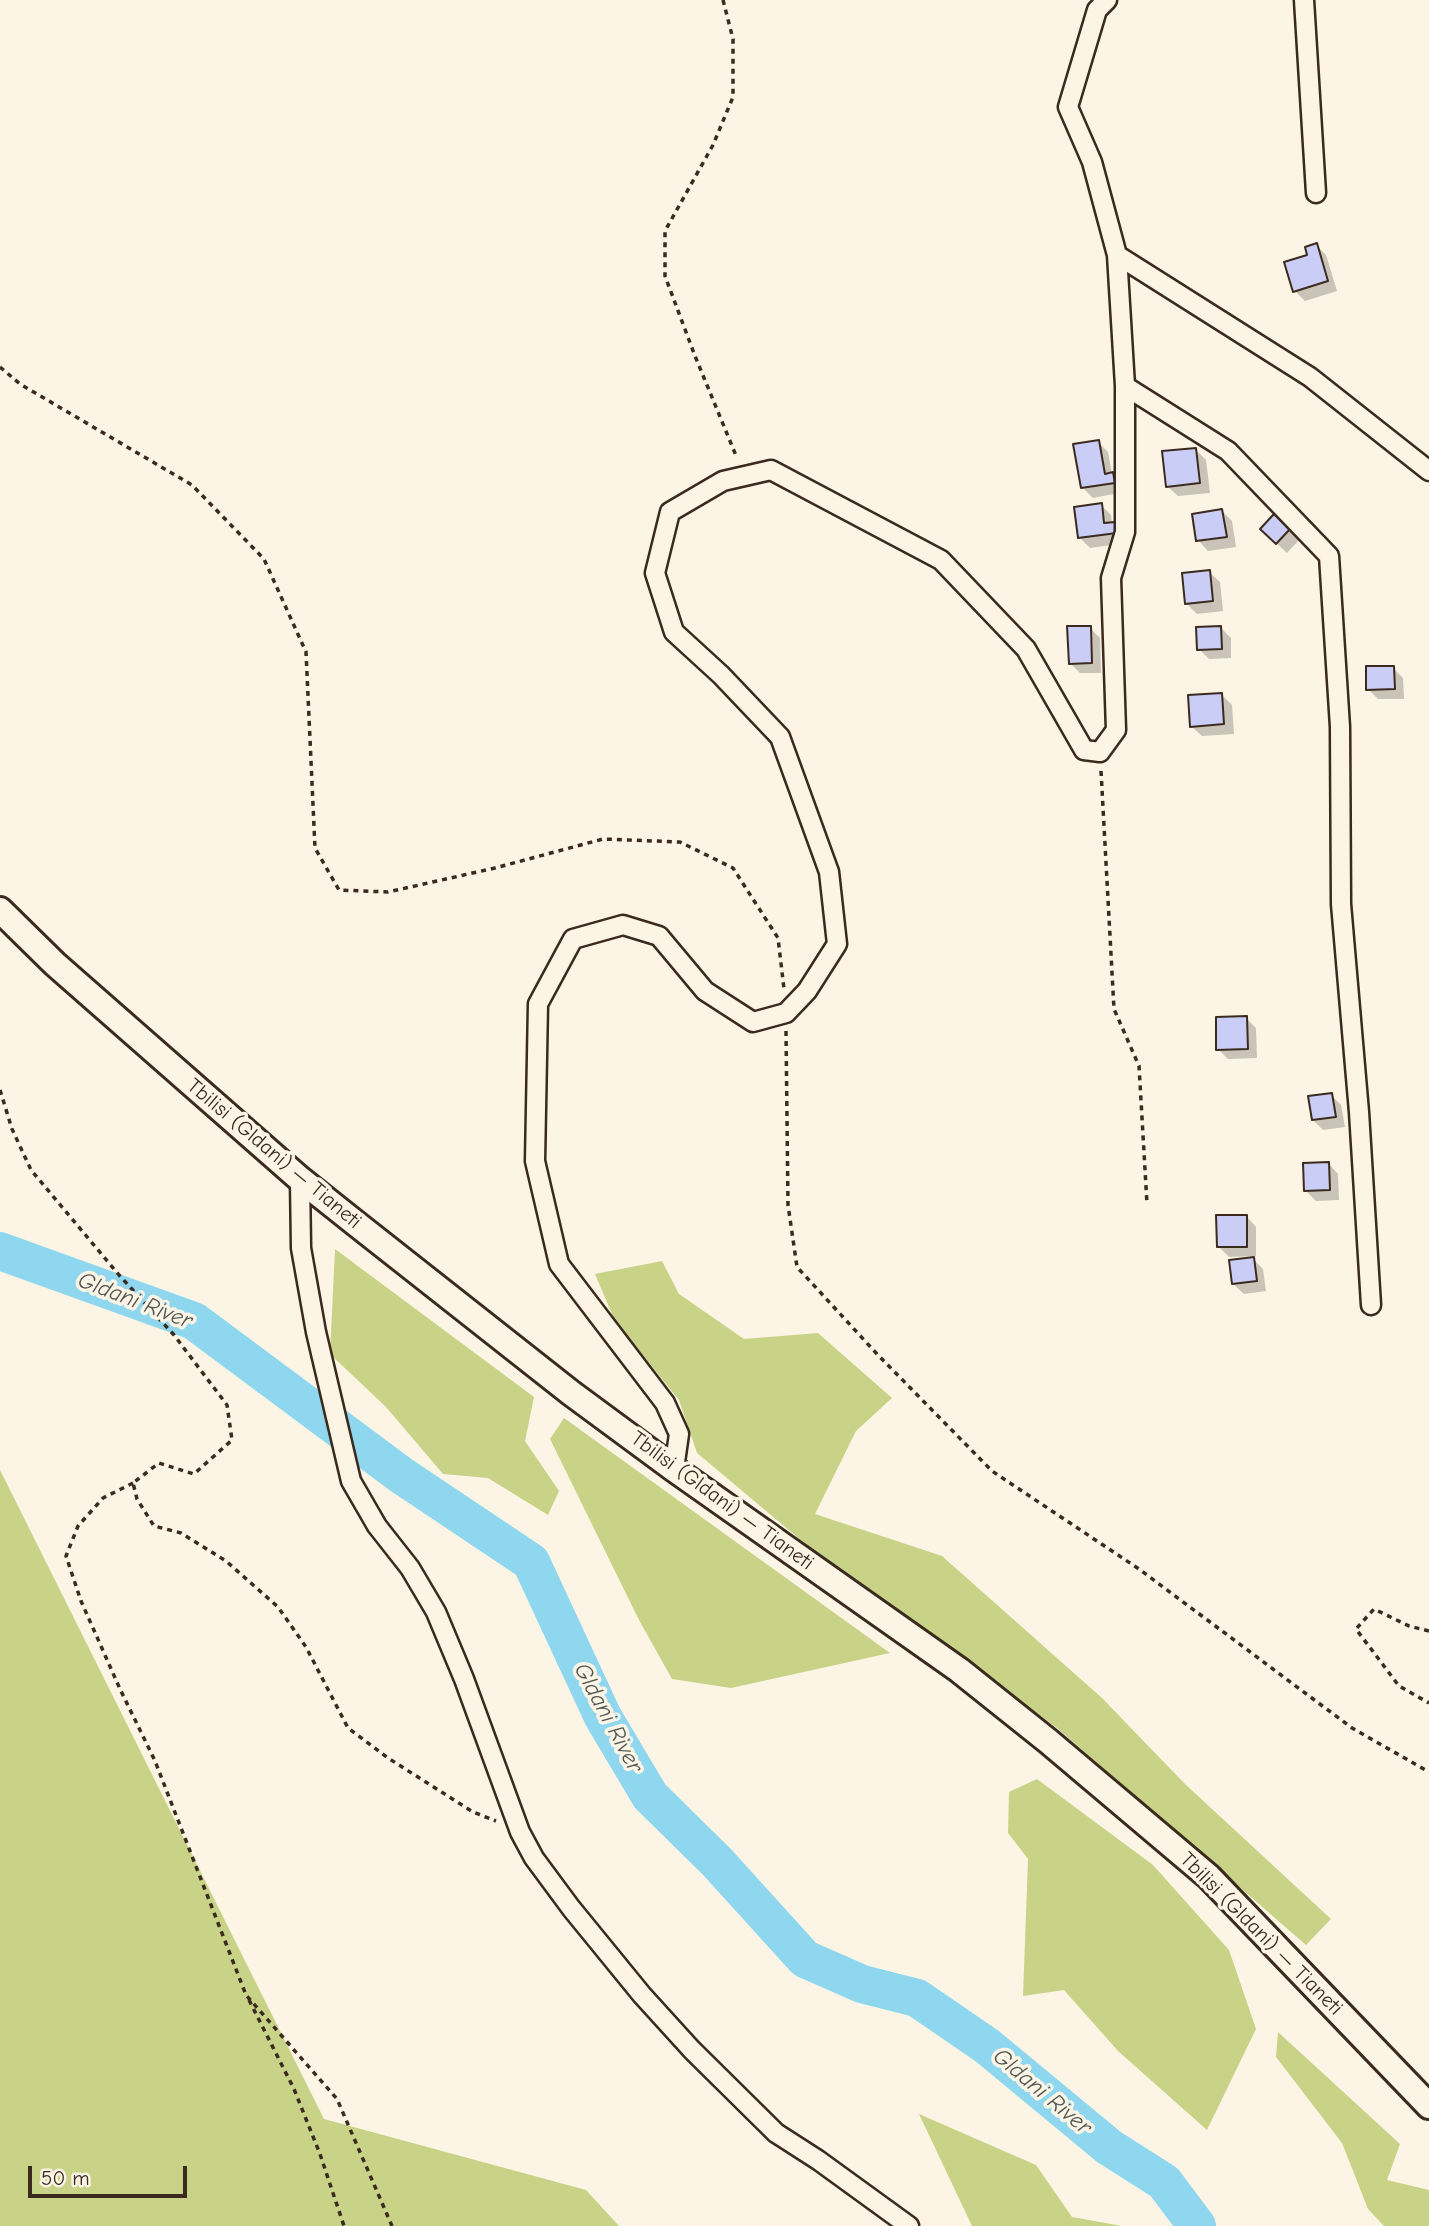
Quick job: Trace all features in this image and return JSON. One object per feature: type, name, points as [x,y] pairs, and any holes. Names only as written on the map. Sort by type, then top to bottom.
[{"type":"main road","name":"Tbilisi (Gldani) — Tianeti","points":[[0,910],[55,964],[300,1178],[560,1384],[674,1469],[959,1670],[1048,1741],[1209,1877],[1429,2106]]},
{"type":"street","points":[[674,1469],[679,1434],[665,1404],[559,1264],[535,1161],[538,1004],[572,939],[623,925],[659,936],[705,990],[753,1022],[786,1013],[807,991],[837,944],[829,872],[780,737],[721,675],[674,632],[655,573],[670,512],[723,481],[771,470],[941,560],[1026,649],[1084,750],[1100,752],[1116,730],[1111,578],[1125,532],[1125,386],[1117,255],[1092,162],[1068,107],[1097,10],[1107,0]]},
{"type":"street","points":[[1304,0],[1316,193]]},
{"type":"street","points":[[1117,255],[1310,377],[1429,471]]},
{"type":"street","points":[[1125,386],[1228,451],[1329,556],[1340,727],[1341,904],[1359,1112],[1371,1305]]},
{"type":"street","points":[[300,1178],[300,1248],[316,1332],[351,1481],[377,1526],[410,1568],[436,1612],[464,1679],[520,1832],[534,1858],[642,1995],[692,2050],[776,2133],[909,2226]]},
{"type":"path","points":[[723,0],[733,39],[733,97],[712,145],[665,231],[665,276],[744,476]]},
{"type":"path","points":[[0,367],[31,391],[192,485],[264,559],[306,652],[315,849],[339,890],[388,892],[495,868],[603,839],[680,842],[733,868],[778,938],[786,1013],[788,1205],[797,1267],[877,1354],[992,1471],[1139,1569],[1352,1728],[1429,1772]]},
{"type":"path","points":[[1100,752],[1114,1009],[1139,1066],[1147,1203]]},
{"type":"path","points":[[0,1090],[12,1129],[31,1170],[119,1275],[174,1335],[227,1405],[232,1440],[194,1474],[159,1463],[133,1482],[103,1498],[78,1526],[66,1556],[87,1614],[155,1761],[246,1995],[293,2089],[320,2154],[344,2226]]},
{"type":"path","points":[[133,1482],[137,1499],[154,1526],[181,1533],[226,1561],[278,1607],[306,1647],[348,1728],[387,1758],[473,1812],[520,1832]]},
{"type":"path","points":[[1429,1631],[1409,1626],[1374,1609],[1356,1629],[1399,1686],[1429,1703]]},
{"type":"path","points":[[246,1995],[337,2099],[392,2226]]},
{"type":"green space","points":[[335,1249],[534,1397],[525,1441],[559,1491],[548,1515],[488,1478],[443,1474],[386,1407],[330,1354]]},
{"type":"green space","points":[[662,1261],[679,1294],[744,1339],[818,1333],[892,1398],[856,1431],[815,1514],[942,1556],[1102,1698],[1185,1784],[1331,1919],[1306,1945],[1057,1728],[815,1552],[697,1453],[679,1400],[615,1321],[595,1274]]},
{"type":"green space","points":[[564,1418],[890,1653],[731,1688],[672,1679],[639,1620],[550,1439]]},
{"type":"green space","points":[[0,1470],[324,2119],[586,2190],[619,2226],[0,2226]]},
{"type":"green space","points":[[1037,1779],[1153,1865],[1229,1950],[1256,2029],[1207,2130],[1118,2051],[1064,1990],[1023,1996],[1028,1859],[1008,1833],[1009,1792]]},
{"type":"green space","points":[[1278,2032],[1400,2144],[1387,2180],[1429,2190],[1429,2226],[1384,2226],[1368,2209],[1342,2143],[1276,2057]]},
{"type":"green space","points":[[919,2114],[1036,2165],[1072,2217],[1122,2226],[972,2226]]},
{"type":"building","points":[[1317,243],[1328,281],[1293,292],[1284,262],[1307,255],[1305,247]]},
{"type":"building","points":[[1099,440],[1105,474],[1113,472],[1115,483],[1081,488],[1073,444]]},
{"type":"building","points":[[1196,448],[1200,483],[1166,487],[1162,451]]},
{"type":"building","points":[[1102,503],[1104,523],[1115,522],[1117,533],[1078,538],[1074,507]]},
{"type":"building","points":[[1222,509],[1227,537],[1196,541],[1192,514]]},
{"type":"building","points":[[1274,514],[1290,529],[1276,544],[1260,529]]},
{"type":"building","points":[[1210,570],[1213,601],[1185,604],[1182,573]]},
{"type":"building","points":[[1067,626],[1091,626],[1092,663],[1069,664]]},
{"type":"building","points":[[1221,626],[1222,649],[1197,650],[1196,627]]},
{"type":"building","points":[[1366,666],[1394,666],[1395,689],[1366,690]]},
{"type":"building","points":[[1222,693],[1224,724],[1190,727],[1188,695]]},
{"type":"building","points":[[1247,1016],[1248,1049],[1216,1050],[1216,1017]]},
{"type":"building","points":[[1332,1093],[1336,1117],[1312,1120],[1308,1096]]},
{"type":"building","points":[[1329,1162],[1330,1190],[1304,1191],[1303,1163]]},
{"type":"building","points":[[1216,1215],[1247,1215],[1247,1247],[1217,1247]]},
{"type":"building","points":[[1254,1257],[1257,1281],[1232,1284],[1229,1260]]},
{"type":"waterway","name":"Gldani River","points":[[0,1251],[194,1321],[401,1475],[531,1562],[603,1717],[650,1796],[717,1862],[805,1959],[862,1984],[917,1998],[987,2046],[1109,2147],[1164,2182],[1197,2226]]}]
